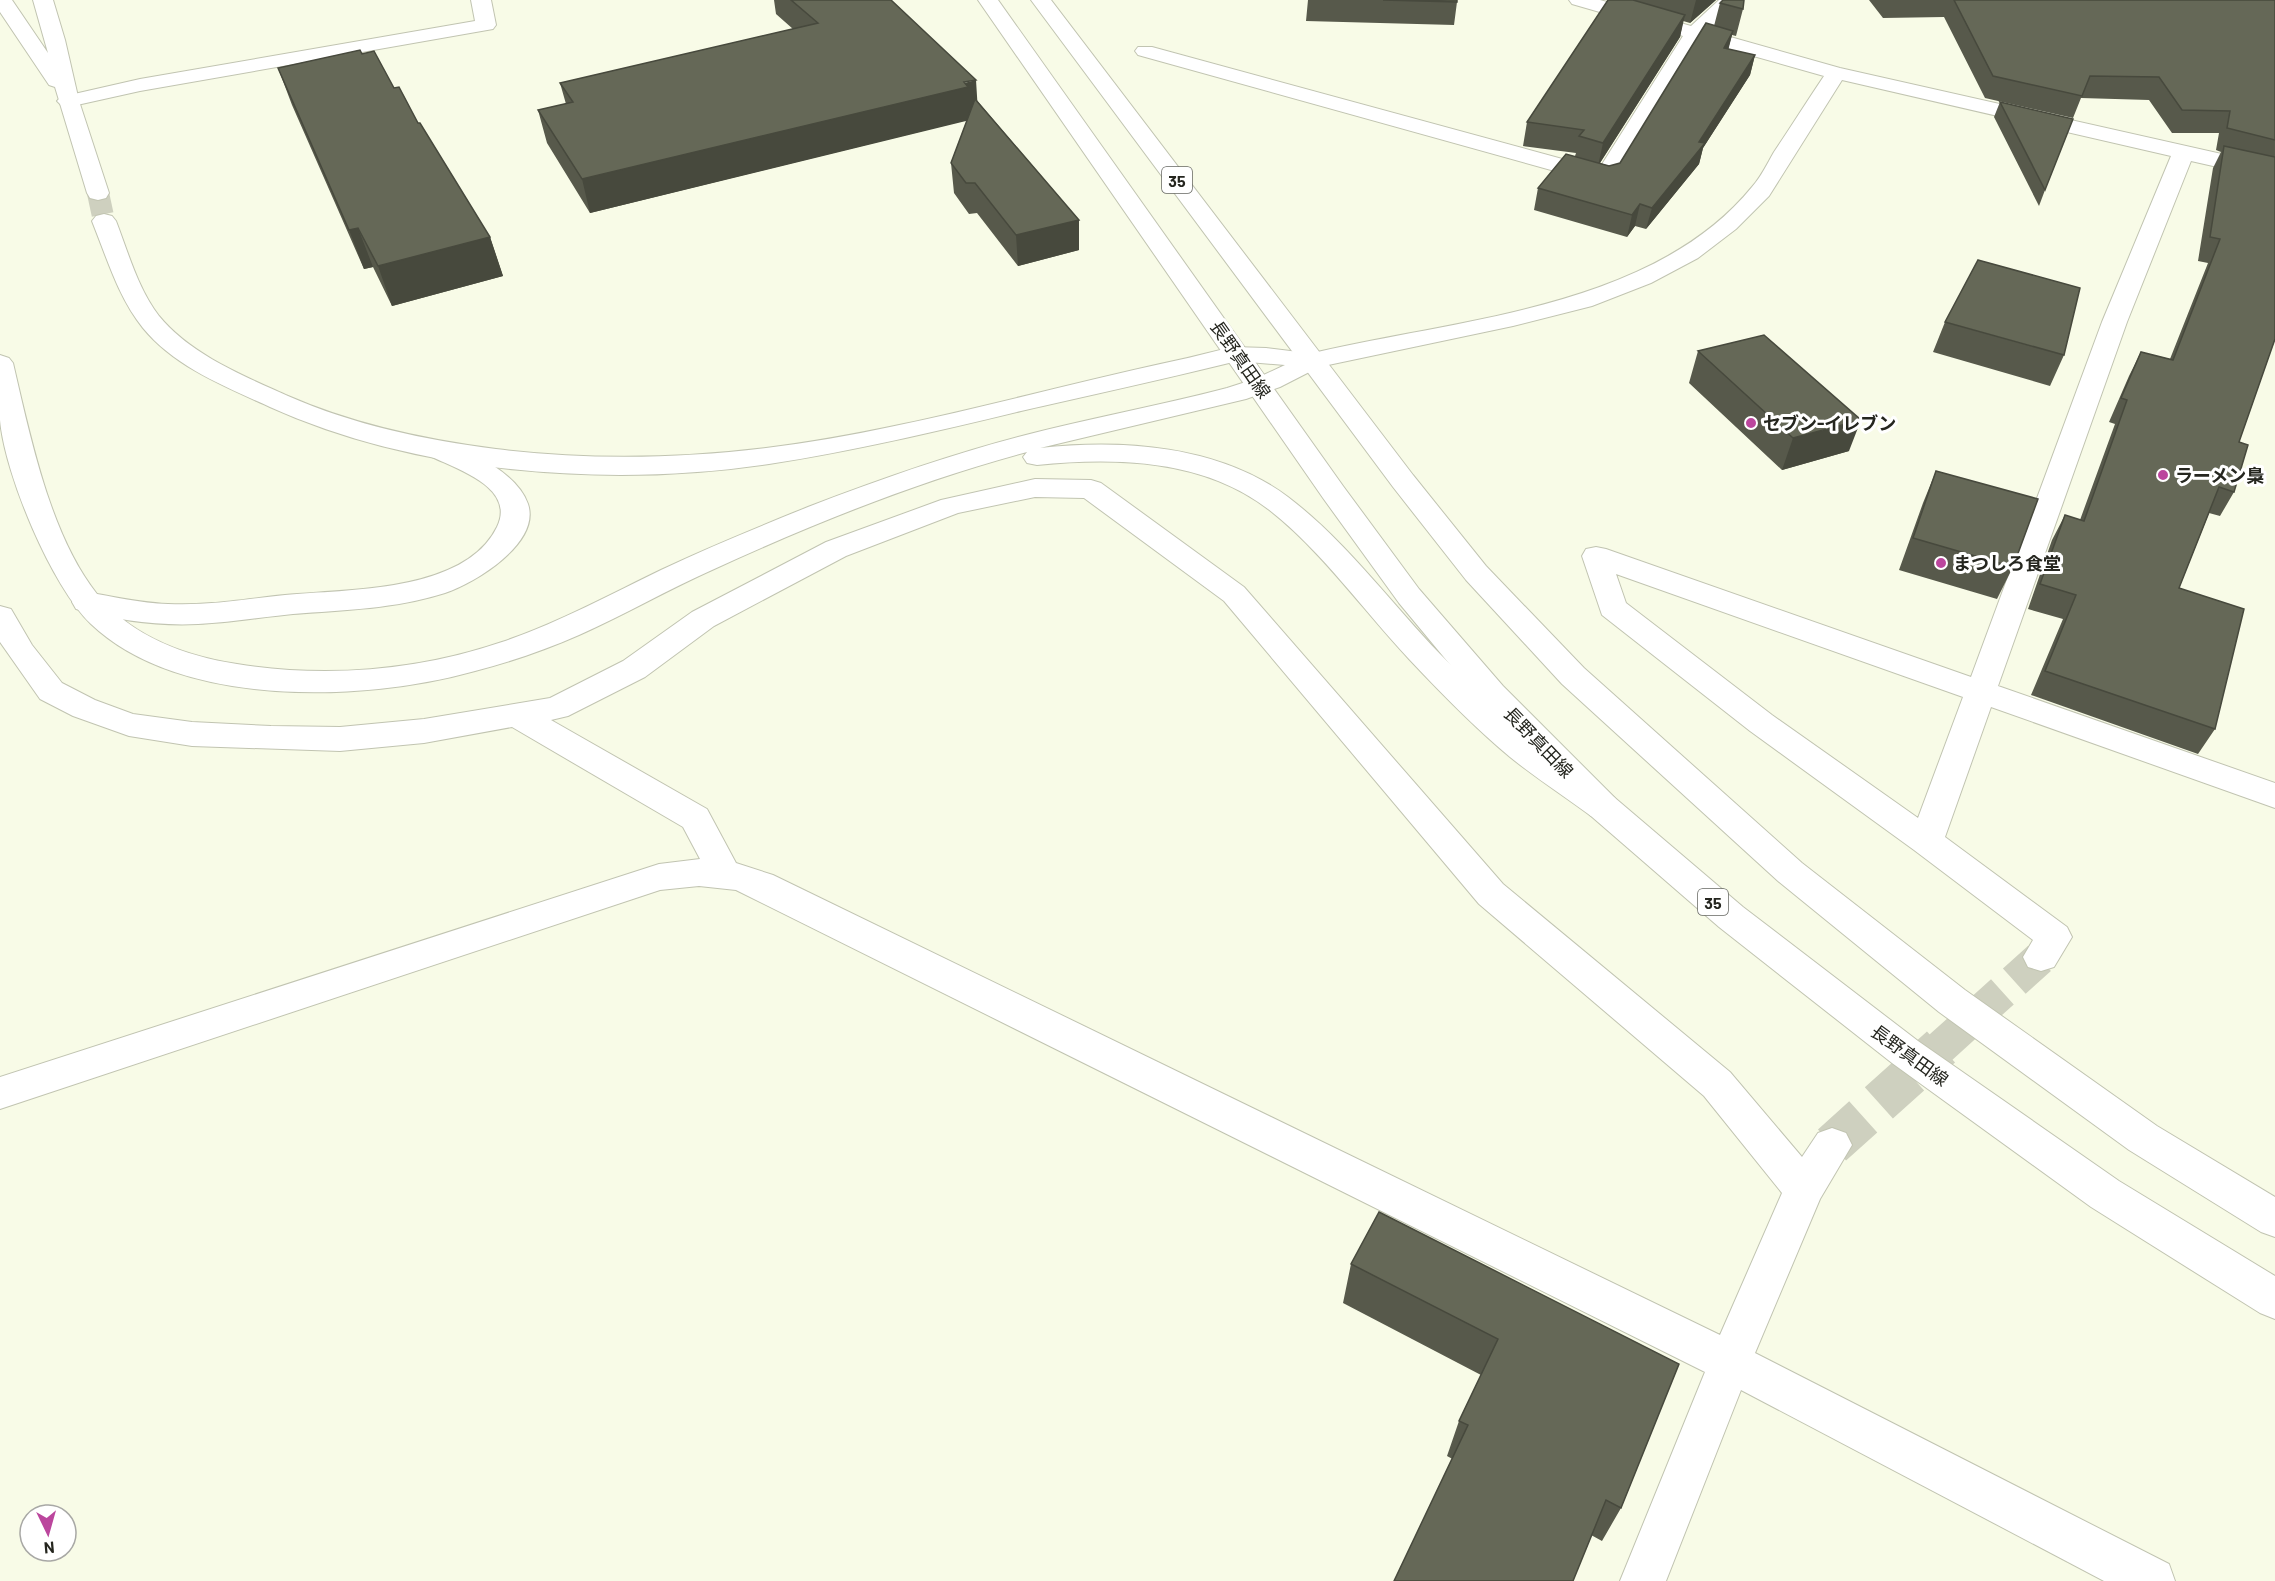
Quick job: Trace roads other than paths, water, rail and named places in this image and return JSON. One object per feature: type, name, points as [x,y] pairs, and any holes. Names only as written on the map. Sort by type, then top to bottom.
[{"type":"main road","points":[[2,0],[37,50],[68,101]]},
{"type":"main road","points":[[43,0],[55,40],[68,101],[98,193]]},
{"type":"main road","points":[[68,101],[140,85],[486,25],[481,0]]},
{"type":"main road","name":"長野真田線","points":[[988,0],[1333,492],[1409,596],[1492,694],[1603,807],[1731,917],[1905,1052],[2105,1194],[2275,1299]]},
{"type":"main road","name":"35","points":[[1041,0],[1403,481],[1476,573],[1573,676],[1790,872],[1952,1001],[2143,1138],[2275,1218]]},
{"type":"main road","points":[[1579,0],[1836,73],[2275,173]]},
{"type":"main road","points":[[1145,51],[1605,178],[1694,34],[1730,0]]},
{"type":"main road","points":[[0,363],[24,468],[45,528],[87,602],[108,624],[137,643],[171,658],[210,670],[254,679],[302,682],[351,681],[403,676],[454,666],[551,636],[741,546],[898,483],[1026,443],[1260,386],[1314,360],[1513,319],[1583,301],[1642,278],[1690,253],[1728,224],[1761,191],[1836,73]]},
{"type":"main road","points":[[1926,841],[1983,691],[2013,596],[2125,295],[2184,152]]},
{"type":"main road","points":[[104,221],[138,303],[171,341],[210,368],[257,393],[312,416],[375,436],[442,451],[517,460],[593,465],[674,464],[756,457],[836,445],[1237,354],[1314,360]]},
{"type":"main road","points":[[87,602],[139,612],[207,613],[385,596],[453,579],[478,566],[498,550],[512,529],[515,511],[513,496],[499,481],[442,451]]},
{"type":"main road","points":[[898,483],[992,464],[1086,453],[1173,460],[1209,468],[1249,484],[1276,502],[1309,531],[1431,663],[1511,741],[1603,807]]},
{"type":"main road","points":[[0,616],[21,652],[51,691],[84,708],[129,725],[192,734],[340,739],[424,731],[557,708],[634,669],[703,618],[836,549],[951,506],[1035,488],[1091,489],[1234,594],[1491,894],[1717,1084],[1804,1189]]},
{"type":"main road","points":[[2041,957],[2054,937],[1926,841],[1761,723],[1613,608],[1596,556],[2275,796]]},
{"type":"main road","points":[[516,715],[695,818],[724,873]]},
{"type":"main road","points":[[0,1093],[659,877],[703,871],[724,873],[761,885],[1730,1362],[2152,1581]]},
{"type":"main road","points":[[1642,1581],[1730,1362],[1804,1189],[1832,1144]]},
{"type":"tunnel","points":[[98,193],[104,221]]},
{"type":"tunnel","points":[[1940,1048],[2041,957]]},
{"type":"tunnel","points":[[1832,1145],[1941,1047]]},
{"type":"place","name":"セブン-イレブン","points":[[1751,423]]},
{"type":"place","name":"ラーメン梟","points":[[2163,475]]},
{"type":"place","name":"まつしろ食堂","points":[[1941,563]]}]
